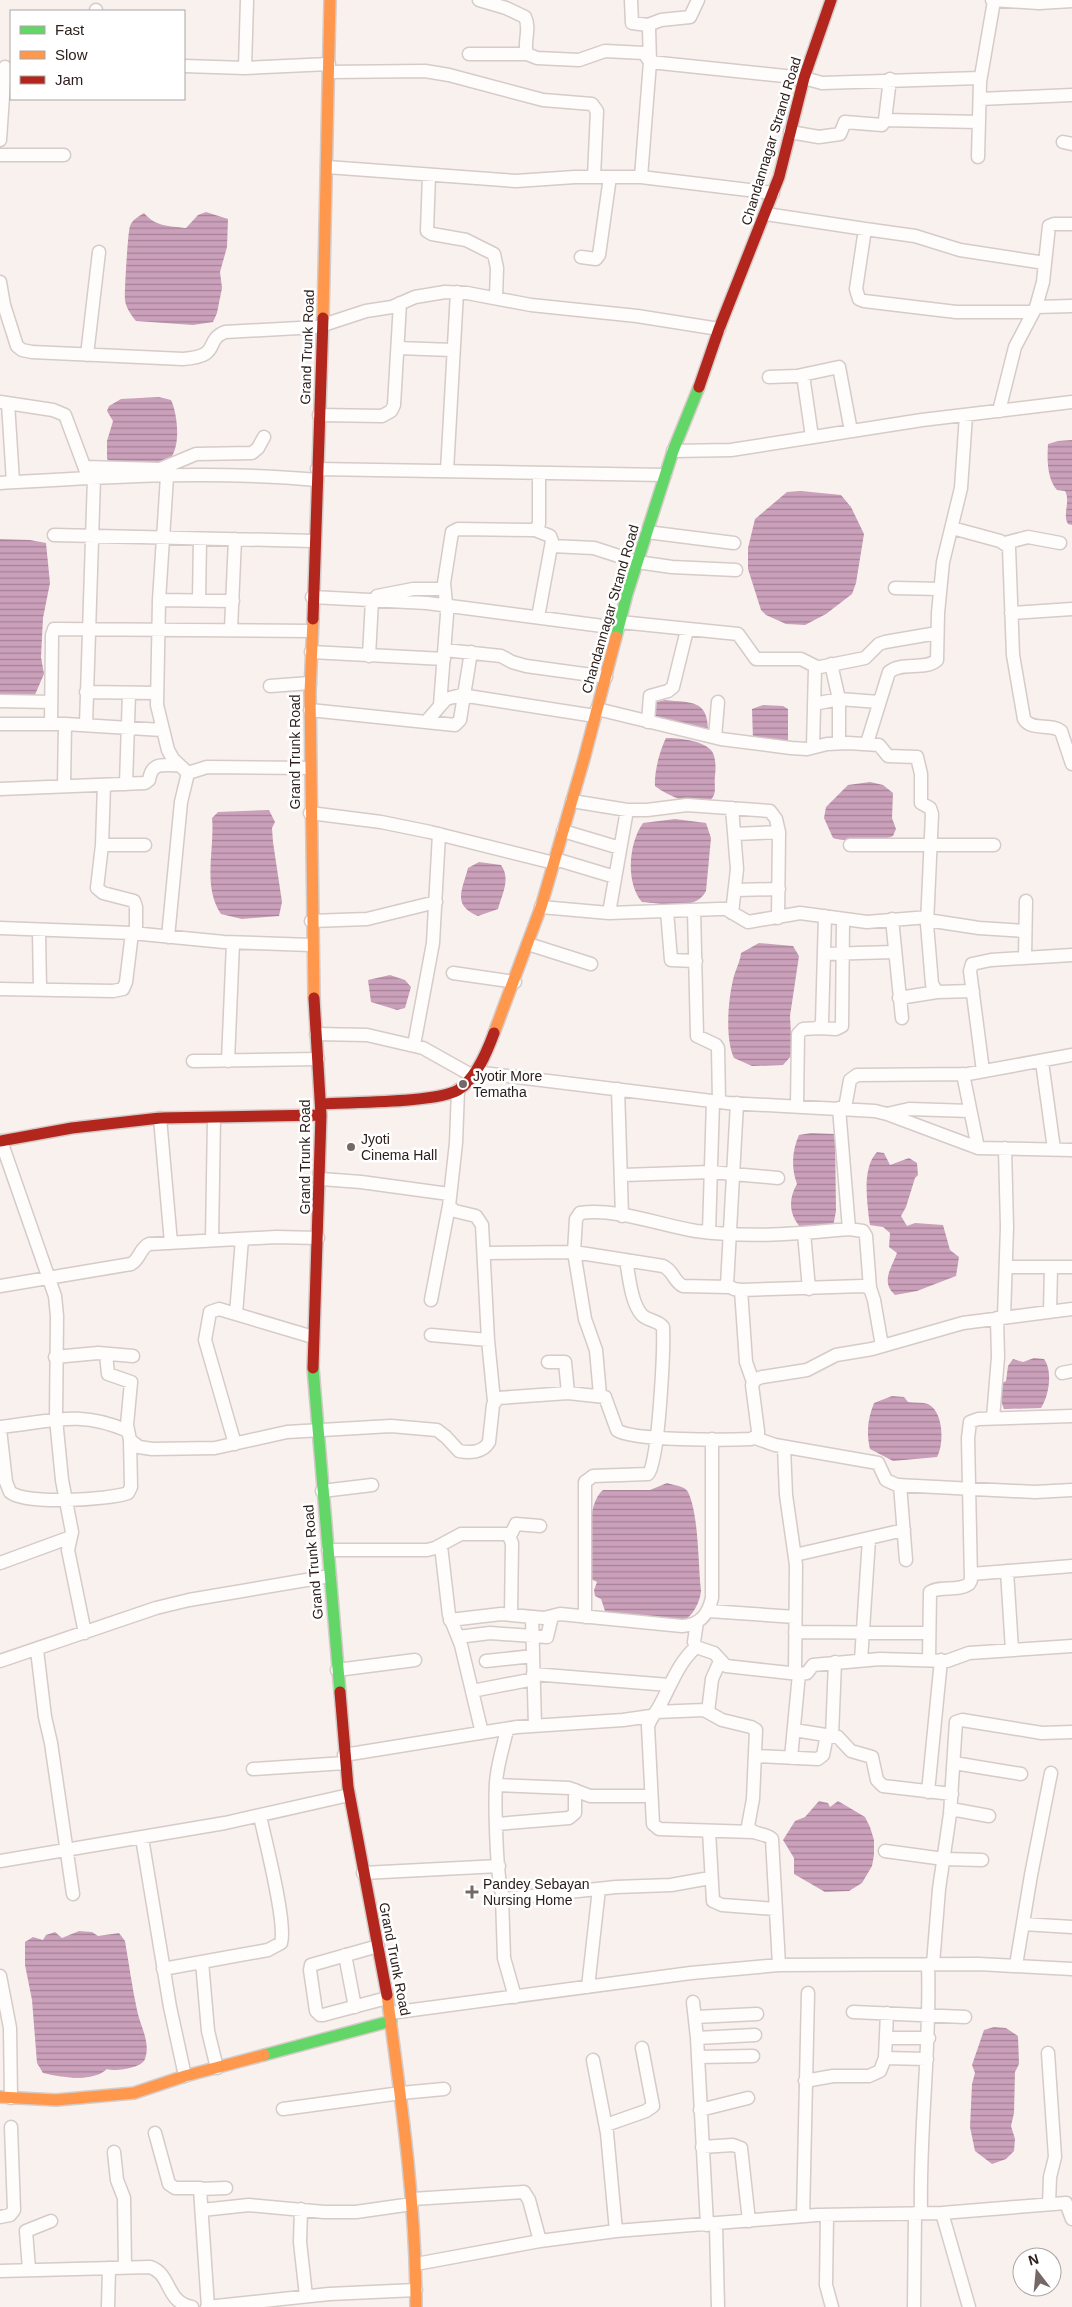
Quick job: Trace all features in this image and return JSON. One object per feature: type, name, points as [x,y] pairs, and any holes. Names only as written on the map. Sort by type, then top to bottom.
[{"type":"main road","name":"Grand Trunk Road","points":[[330,0],[327,167],[310,683],[311,945],[321,1110],[321,1179],[313,1337],[315,1430],[328,1550],[344,1759],[392,2026],[402,2093],[412,2202],[416,2264],[416,2307]]},
{"type":"main road","name":"Chandannagar Strand Road","points":[[1,1141],[72,1128],[160,1118],[214,1118],[321,1110],[439,1097],[458,1090],[474,1074],[491,1041],[541,907],[637,562],[673,451],[693,404],[719,329],[766,214],[804,78],[831,0]]},
{"type":"main road","points":[[6,2098],[56,2100],[134,2093],[185,2076],[336,2036],[392,2026]]},
{"type":"street","points":[[245,68],[246,0]]},
{"type":"street","points":[[480,0],[506,8],[525,18],[528,29],[527,54]]},
{"type":"street","points":[[631,0],[632,23],[648,25],[660,20],[690,17],[698,0]]},
{"type":"street","points":[[978,157],[980,78],[993,0],[1072,1]]},
{"type":"street","points":[[641,177],[650,62],[648,25]]},
{"type":"street","points":[[469,54],[527,54],[537,58],[579,60],[605,51],[638,52],[644,53],[650,62]]},
{"type":"street","points":[[650,62],[804,78],[822,83],[890,79],[980,78]]},
{"type":"street","points":[[185,66],[425,71],[449,75],[544,100],[592,104],[597,111],[594,177]]},
{"type":"street","points":[[0,140],[5,67]]},
{"type":"street","points":[[790,132],[809,136],[835,136],[840,134],[844,122],[880,126],[885,120],[890,79]]},
{"type":"street","points":[[980,100],[1072,95]]},
{"type":"street","points":[[885,120],[979,122]]},
{"type":"street","points":[[0,154],[64,155]]},
{"type":"street","points":[[327,167],[516,181],[594,177],[641,177],[773,193]]},
{"type":"street","points":[[428,175],[427,231],[432,234],[473,242],[494,254],[497,268],[496,298]]},
{"type":"street","points":[[581,257],[596,259],[598,255],[610,177]]},
{"type":"street","points":[[766,214],[904,234],[960,250],[1045,263]]},
{"type":"street","points":[[999,411],[1014,347],[1035,309],[1045,263],[1049,226],[1054,224],[1072,224]]},
{"type":"street","points":[[865,229],[856,289],[858,299],[956,312],[1072,306]]},
{"type":"street","points":[[87,355],[99,252]]},
{"type":"street","points":[[0,282],[5,324],[17,346],[22,350],[87,355],[200,358],[210,350],[216,336],[225,332],[322,326],[366,310],[392,307],[415,297],[457,292],[531,305],[638,316],[719,329]]},
{"type":"street","points":[[446,471],[457,292]]},
{"type":"street","points":[[319,415],[382,416],[391,411],[394,405],[400,303]]},
{"type":"street","points":[[398,348],[452,350]]},
{"type":"street","points":[[768,378],[803,375],[831,367],[841,369],[851,431]]},
{"type":"street","points":[[803,375],[812,438]]},
{"type":"street","points":[[673,451],[731,450],[851,431],[1072,402]]},
{"type":"street","points":[[86,725],[91,536],[88,473],[65,415],[53,410],[4,403],[6,482],[88,473],[166,468],[196,454],[252,453],[258,448],[264,437]]},
{"type":"street","points":[[868,743],[887,677],[892,670],[935,663],[937,660],[940,590],[946,546],[961,488],[966,415]]},
{"type":"street","points":[[88,473],[167,477],[446,471],[666,475]]},
{"type":"street","points":[[535,530],[539,524],[539,473]]},
{"type":"street","points":[[167,477],[159,600],[157,712],[168,750],[184,769],[168,936]]},
{"type":"street","points":[[952,528],[1005,543],[1028,537],[1060,543]]},
{"type":"street","points":[[440,705],[447,606],[444,589],[450,536],[454,530],[535,530],[550,536],[552,546],[538,617]]},
{"type":"street","points":[[647,532],[734,542]]},
{"type":"street","points":[[54,535],[314,541]]},
{"type":"street","points":[[199,600],[200,539]]},
{"type":"street","points":[[231,629],[235,539]]},
{"type":"street","points":[[1005,543],[1011,554],[1013,654],[1024,720],[1032,725],[1067,731],[1072,764]]},
{"type":"street","points":[[552,546],[594,548],[637,562],[672,567],[736,570]]},
{"type":"street","points":[[366,600],[413,588],[444,589]]},
{"type":"street","points":[[896,588],[940,590]]},
{"type":"street","points":[[312,597],[447,606],[619,625],[738,634],[756,659],[801,658],[817,667],[865,658],[878,644],[885,642],[937,634]]},
{"type":"street","points":[[159,600],[232,601]]},
{"type":"street","points":[[366,600],[369,656]]},
{"type":"street","points":[[1011,612],[1072,609]]},
{"type":"street","points":[[51,724],[53,631],[58,628],[311,631]]},
{"type":"street","points":[[648,722],[650,696],[668,691],[673,687],[687,630]]},
{"type":"street","points":[[311,652],[369,656],[471,652],[501,656],[526,666],[606,677]]},
{"type":"street","points":[[310,710],[426,722],[458,723],[471,652]]},
{"type":"street","points":[[831,664],[839,699],[839,743]]},
{"type":"street","points":[[814,747],[814,672],[817,667]]},
{"type":"street","points":[[270,686],[310,683]]},
{"type":"street","points":[[86,692],[157,693]]},
{"type":"street","points":[[126,784],[126,728],[129,693]]},
{"type":"street","points":[[426,722],[446,699],[464,695],[596,712],[715,737],[801,750],[839,743],[868,743],[879,745],[888,756],[915,756],[918,759],[922,774],[921,803],[932,811],[932,845],[927,918],[932,984],[937,992]]},
{"type":"street","points":[[814,704],[839,699],[879,702]]},
{"type":"street","points":[[0,701],[51,702]]},
{"type":"street","points":[[715,737],[718,702]]},
{"type":"street","points":[[0,724],[65,724],[162,730]]},
{"type":"street","points":[[64,786],[65,724]]},
{"type":"street","points":[[0,788],[148,782],[151,770],[154,767],[184,769],[207,767],[310,768]]},
{"type":"street","points":[[0,989],[113,991],[123,989],[126,982],[134,933],[134,901],[103,893],[97,888],[102,845],[104,784]]},
{"type":"street","points":[[572,801],[627,810],[647,810],[676,805],[770,810],[776,819],[779,832],[778,918]]},
{"type":"street","points":[[732,808],[735,834],[736,890],[732,913]]},
{"type":"street","points":[[608,913],[627,810]]},
{"type":"street","points":[[310,813],[381,822],[439,834],[615,877]]},
{"type":"street","points":[[563,832],[620,848]]},
{"type":"street","points":[[735,834],[779,832]]},
{"type":"street","points":[[414,1045],[433,943],[439,834]]},
{"type":"street","points":[[102,845],[145,845]]},
{"type":"street","points":[[850,845],[994,845]]},
{"type":"street","points":[[736,890],[778,889]]},
{"type":"street","points":[[1025,957],[1026,901]]},
{"type":"street","points":[[311,921],[367,919],[436,902]]},
{"type":"street","points":[[541,907],[608,913],[719,909],[732,913],[748,922],[800,913],[867,922],[892,918],[927,918],[979,928],[1025,931]]},
{"type":"street","points":[[694,910],[696,1036],[716,1045],[718,1048],[709,1232]]},
{"type":"street","points":[[667,911],[671,960],[696,961]]},
{"type":"street","points":[[819,1028],[822,1022],[825,916]]},
{"type":"street","points":[[892,918],[902,1018]]},
{"type":"street","points":[[796,1106],[798,1034],[803,1029],[836,1029],[842,1026],[843,919]]},
{"type":"street","points":[[0,928],[134,933],[233,942],[311,945]]},
{"type":"street","points":[[39,930],[40,990]]},
{"type":"street","points":[[228,1061],[233,942]]},
{"type":"street","points":[[528,944],[591,964]]},
{"type":"street","points":[[824,954],[894,952]]},
{"type":"street","points":[[983,1071],[970,971],[972,964],[1025,957],[1072,956]]},
{"type":"street","points":[[453,973],[514,982]]},
{"type":"street","points":[[899,998],[937,992],[973,991]]},
{"type":"street","points":[[316,1034],[357,1034],[414,1045],[431,1050],[474,1074],[737,1104],[842,1108],[887,1114],[978,1148],[1072,1150]]},
{"type":"street","points":[[849,1229],[842,1108],[850,1080],[857,1075],[963,1074],[1042,1062],[1072,1055]]},
{"type":"street","points":[[193,1061],[318,1058]]},
{"type":"street","points":[[1042,1062],[1054,1150]]},
{"type":"street","points":[[963,1074],[978,1148]]},
{"type":"street","points":[[618,1089],[618,1137],[623,1175],[622,1216]]},
{"type":"street","points":[[431,1300],[449,1200],[456,1143],[458,1090]]},
{"type":"street","points":[[737,1104],[726,1280],[735,1288],[746,1362],[753,1382],[752,1395],[758,1431],[754,1438]]},
{"type":"street","points":[[887,1114],[909,1109],[970,1111]]},
{"type":"street","points":[[160,1118],[171,1242]]},
{"type":"street","points":[[212,1240],[214,1118]]},
{"type":"street","points":[[1,1141],[50,1276],[57,1316],[55,1357],[56,1419],[71,1537],[68,1555],[85,1633]]},
{"type":"street","points":[[993,1418],[1006,1267],[1006,1148]]},
{"type":"street","points":[[623,1175],[712,1172],[778,1178]]},
{"type":"street","points":[[321,1179],[361,1182],[449,1200]]},
{"type":"street","points":[[106,1354],[108,1374],[131,1382],[129,1435],[131,1487],[128,1493],[94,1499],[66,1501],[12,1494],[3,1476],[0,1428],[56,1419],[100,1420],[129,1435],[139,1447],[152,1449],[190,1449],[235,1444],[278,1433],[391,1426],[429,1428],[442,1433],[459,1451],[475,1452],[486,1447],[489,1442],[494,1401],[488,1340],[485,1254],[480,1220],[476,1216],[454,1211],[449,1200]]},
{"type":"street","points":[[600,1395],[596,1350],[585,1319],[574,1252],[576,1219],[580,1213],[622,1216],[730,1235],[770,1236],[849,1229],[863,1231],[866,1236],[870,1288],[882,1346]]},
{"type":"street","points":[[804,1233],[809,1289]]},
{"type":"street","points":[[0,1286],[50,1276],[131,1264],[137,1260],[145,1246],[171,1242],[318,1238]]},
{"type":"street","points":[[236,1314],[242,1239]]},
{"type":"street","points":[[485,1254],[574,1252],[626,1260],[669,1269],[678,1283],[683,1286],[809,1289],[863,1286],[870,1288]]},
{"type":"street","points":[[585,1617],[585,1482],[593,1476],[648,1474],[652,1469],[657,1437],[663,1327],[658,1322],[644,1317],[636,1306],[626,1260]]},
{"type":"street","points":[[1006,1267],[1072,1267]]},
{"type":"street","points":[[1050,1312],[1051,1268]]},
{"type":"street","points":[[753,1382],[772,1374],[814,1369],[836,1355],[882,1346],[940,1328],[1072,1309]]},
{"type":"street","points":[[235,1444],[205,1340],[212,1310],[236,1314],[313,1337]]},
{"type":"street","points":[[431,1335],[488,1340]]},
{"type":"street","points":[[55,1357],[106,1354],[133,1356]]},
{"type":"street","points":[[548,1362],[565,1362],[568,1393]]},
{"type":"street","points":[[494,1401],[505,1397],[568,1393],[600,1395],[608,1400],[615,1425],[620,1432],[657,1437],[754,1438],[784,1447],[878,1463],[886,1480],[900,1485],[1035,1492],[1072,1490]]},
{"type":"street","points":[[928,1792],[935,1660],[929,1634],[930,1592],[936,1589],[967,1586],[969,1584],[971,1574],[968,1488],[969,1426],[973,1420],[993,1418],[1072,1416]]},
{"type":"street","points":[[450,1620],[511,1614],[532,1617],[560,1614],[682,1626],[697,1622],[709,1611],[712,1598],[712,1439]]},
{"type":"street","points":[[784,1447],[786,1494],[795,1555],[797,1674],[791,1758]]},
{"type":"street","points":[[322,1491],[372,1485]]},
{"type":"street","points":[[900,1485],[906,1560]]},
{"type":"street","points":[[511,1614],[512,1543],[510,1536],[516,1524],[540,1526]]},
{"type":"street","points":[[795,1555],[904,1530]]},
{"type":"street","points":[[328,1550],[427,1550],[441,1546],[461,1534],[510,1536]]},
{"type":"street","points":[[0,1563],[71,1537]]},
{"type":"street","points":[[861,1660],[869,1539]]},
{"type":"street","points":[[441,1546],[450,1620],[458,1637],[482,1733]]},
{"type":"street","points":[[971,1574],[1072,1566]]},
{"type":"street","points":[[1007,1571],[1012,1650]]},
{"type":"street","points":[[0,1661],[156,1608],[189,1600],[330,1576]]},
{"type":"street","points":[[709,1611],[795,1617]]},
{"type":"street","points":[[458,1637],[490,1633],[532,1636],[548,1635],[552,1616]]},
{"type":"street","points":[[532,1617],[535,1726]]},
{"type":"street","points":[[696,1648],[694,1642],[697,1622]]},
{"type":"street","points":[[795,1632],[929,1634]]},
{"type":"street","points":[[696,1648],[714,1653],[726,1666],[807,1674],[814,1665],[835,1662],[935,1660],[968,1653],[1072,1646]]},
{"type":"street","points":[[696,1648],[684,1659],[648,1726],[652,1820],[655,1828],[753,1832],[770,1836],[772,1839],[779,1965]]},
{"type":"street","points":[[37,1650],[73,1894]]},
{"type":"street","points":[[486,1661],[533,1656]]},
{"type":"street","points":[[337,1670],[415,1660]]},
{"type":"street","points":[[708,1712],[712,1679],[720,1661]]},
{"type":"street","points":[[756,1756],[820,1757],[830,1736],[835,1662]]},
{"type":"street","points":[[472,1691],[533,1676],[669,1685]]},
{"type":"street","points":[[253,1769],[344,1759],[507,1729],[623,1720],[653,1714],[699,1710],[708,1712],[722,1720],[755,1728],[757,1734],[756,1756],[748,1822],[749,1828],[753,1832]]},
{"type":"street","points":[[914,2307],[929,2038],[930,1964],[951,1809],[956,1724],[958,1721],[1042,1734],[1072,1732]]},
{"type":"street","points":[[507,1729],[496,1785],[497,1824],[504,1958],[515,1996]]},
{"type":"street","points":[[794,1730],[843,1740],[851,1751],[872,1757],[877,1780],[883,1786],[952,1794]]},
{"type":"street","points":[[954,1763],[1021,1774]]},
{"type":"street","points":[[1016,1965],[1052,1773]]},
{"type":"street","points":[[496,1785],[569,1788],[590,1796],[650,1796]]},
{"type":"street","points":[[497,1824],[569,1818],[575,1814],[575,1790]]},
{"type":"street","points":[[0,1861],[142,1838],[260,1816],[349,1795]]},
{"type":"street","points":[[951,1809],[989,1816]]},
{"type":"street","points":[[163,1969],[268,1950],[281,1943],[283,1937],[280,1914],[260,1816]]},
{"type":"street","points":[[708,1831],[712,1898],[717,1904],[776,1909]]},
{"type":"street","points":[[142,1838],[163,1969],[185,2076]]},
{"type":"street","points":[[885,1851],[944,1859],[982,1860]]},
{"type":"street","points":[[363,1873],[499,1866]]},
{"type":"street","points":[[502,1897],[514,1900],[599,1889],[671,1885],[710,1878]]},
{"type":"street","points":[[588,1987],[599,1889]]},
{"type":"street","points":[[1023,1924],[1072,1927]]},
{"type":"street","points":[[378,1946],[314,1963],[310,1967],[316,2011],[320,2015],[329,2014],[387,1998]]},
{"type":"street","points":[[345,1955],[356,2006]]},
{"type":"street","points":[[202,1962],[208,2031],[217,2068]]},
{"type":"street","points":[[392,2026],[515,1996],[691,1973],[779,1965],[1016,1965],[1072,1969]]},
{"type":"street","points":[[0,1976],[10,2028],[6,2098]]},
{"type":"street","points":[[803,2216],[808,1993]]},
{"type":"street","points":[[693,2002],[697,2038],[702,2147],[712,2225],[718,2307]]},
{"type":"street","points":[[853,2012],[965,2017]]},
{"type":"street","points":[[805,2081],[832,2076],[876,2074],[880,2070],[885,2058],[887,2013]]},
{"type":"street","points":[[329,2014],[336,2036]]},
{"type":"street","points":[[695,2017],[757,2014]]},
{"type":"street","points":[[697,2038],[755,2035]]},
{"type":"street","points":[[886,2038],[929,2038]]},
{"type":"street","points":[[606,2125],[646,2111],[653,2106],[642,2048]]},
{"type":"street","points":[[1048,2053],[1055,2156],[1050,2177],[1049,2204]]},
{"type":"street","points":[[698,2056],[753,2056]]},
{"type":"street","points":[[885,2058],[927,2059]]},
{"type":"street","points":[[593,2060],[606,2125],[616,2231]]},
{"type":"street","points":[[284,2109],[444,2089]]},
{"type":"street","points":[[700,2110],[748,2098]]},
{"type":"street","points":[[0,2217],[10,2215],[14,2210],[11,2127]]},
{"type":"street","points":[[155,2133],[169,2184],[176,2188],[226,2188]]},
{"type":"street","points":[[702,2147],[733,2145],[742,2148],[749,2221]]},
{"type":"street","points":[[114,2152],[117,2180],[124,2198],[125,2267]]},
{"type":"street","points":[[200,2188],[207,2307],[306,2296],[416,2290]]},
{"type":"street","points":[[202,2210],[249,2205],[300,2210],[356,2212],[412,2202],[524,2192],[530,2200],[540,2241]]},
{"type":"street","points":[[416,2264],[540,2241],[616,2231],[712,2225],[803,2216],[942,2213],[1069,2202],[1072,2219]]},
{"type":"street","points":[[300,2210],[300,2242],[306,2296]]},
{"type":"street","points":[[942,2213],[969,2307]]},
{"type":"street","points":[[827,2215],[826,2284],[832,2307]]},
{"type":"street","points":[[29,2269],[26,2231],[52,2221]]},
{"type":"street","points":[[0,2271],[150,2267],[156,2269],[178,2302],[192,2307]]},
{"type":"street","points":[[108,2307],[109,2268]]},
{"type":"shaded area","points":[[206,212],[228,219],[227,247],[220,272],[222,288],[217,313],[213,322],[193,325],[136,321],[126,306],[125,300],[127,250],[131,224],[144,213],[158,223],[186,228],[198,215]]},
{"type":"shaded area","points":[[159,397],[171,400],[176,415],[177,435],[174,453],[169,460],[158,465],[112,463],[107,459],[107,441],[113,421],[107,411],[109,406],[121,399]]},
{"type":"shaded area","points":[[1072,440],[1072,525],[1068,524],[1066,520],[1067,495],[1065,491],[1057,490],[1049,475],[1048,444]]},
{"type":"shaded area","points":[[801,491],[841,495],[851,507],[864,534],[856,583],[852,594],[826,614],[805,625],[786,624],[766,615],[761,610],[748,569],[748,548],[755,519],[787,492]]},
{"type":"shaded area","points":[[0,539],[30,540],[46,543],[50,583],[43,618],[41,657],[44,674],[34,697],[0,695]]},
{"type":"shaded area","points":[[665,700],[690,703],[701,708],[705,713],[708,731],[651,720],[656,702]]},
{"type":"shaded area","points":[[763,705],[783,706],[788,709],[788,744],[753,740],[752,709]]},
{"type":"shaded area","points":[[666,738],[696,742],[711,750],[715,759],[716,769],[715,793],[710,800],[703,803],[686,801],[676,798],[655,786],[655,774]]},
{"type":"shaded area","points":[[870,782],[883,785],[893,793],[892,818],[896,829],[893,836],[863,841],[833,838],[824,818],[826,807],[848,785]]},
{"type":"shaded area","points":[[269,810],[275,822],[272,828],[273,842],[282,902],[279,916],[242,919],[221,914],[212,892],[210,867],[212,818],[218,812]]},
{"type":"shaded area","points":[[675,819],[706,823],[711,838],[706,891],[701,898],[686,904],[642,902],[633,884],[631,874],[632,851],[638,831],[643,823]]},
{"type":"shaded area","points":[[479,862],[501,865],[506,881],[498,909],[478,916],[465,907],[461,896],[468,868]]},
{"type":"shaded area","points":[[759,943],[793,946],[799,956],[790,1016],[792,1055],[783,1065],[752,1066],[734,1058],[729,1041],[730,998],[741,953]]},
{"type":"shaded area","points":[[390,975],[405,980],[411,987],[405,1008],[397,1010],[371,1002],[368,980]]},
{"type":"shaded area","points":[[811,1133],[835,1134],[836,1211],[833,1227],[801,1228],[792,1212],[792,1195],[797,1184],[793,1165],[795,1147],[799,1135]]},
{"type":"shaded area","points":[[877,1152],[884,1153],[890,1165],[909,1158],[917,1163],[918,1175],[915,1178],[906,1207],[901,1216],[907,1226],[915,1223],[943,1225],[950,1250],[959,1257],[956,1276],[917,1291],[895,1295],[891,1290],[888,1280],[890,1269],[897,1253],[889,1247],[890,1233],[883,1227],[870,1225],[867,1202],[867,1175],[872,1159]]},
{"type":"shaded area","points":[[1034,1358],[1044,1359],[1047,1364],[1049,1384],[1044,1403],[1041,1408],[1004,1409],[999,1396],[1000,1384],[1006,1381],[1008,1366],[1013,1359],[1023,1362]]},
{"type":"shaded area","points":[[892,1396],[904,1397],[908,1402],[926,1403],[933,1408],[940,1421],[941,1429],[941,1444],[937,1457],[893,1461],[870,1449],[868,1425],[874,1403]]},
{"type":"shaded area","points":[[667,1483],[686,1490],[692,1502],[696,1526],[701,1591],[699,1600],[689,1617],[676,1623],[611,1616],[605,1611],[601,1599],[595,1596],[594,1590],[597,1582],[589,1578],[591,1518],[597,1497],[603,1490],[650,1490]]},
{"type":"shaded area","points":[[819,1801],[828,1803],[830,1807],[838,1801],[865,1817],[870,1827],[874,1840],[872,1866],[862,1883],[849,1891],[825,1892],[794,1874],[794,1858],[783,1840],[795,1821],[805,1817]]},
{"type":"shaded area","points":[[79,1931],[92,1932],[98,1936],[119,1933],[125,1941],[135,2001],[147,2046],[147,2053],[143,2062],[134,2067],[122,2070],[107,2069],[93,2076],[76,2078],[43,2073],[37,2063],[32,2000],[25,1965],[25,1942],[33,1937],[43,1940],[46,1935],[55,1932],[62,1938]]},
{"type":"shaded area","points":[[994,2027],[1006,2028],[1018,2036],[1019,2064],[1015,2072],[1014,2113],[1011,2126],[1015,2139],[1014,2151],[1006,2159],[992,2164],[975,2151],[970,2127],[972,2084],[975,2073],[972,2065],[984,2030]]},
{"type":"traffic: fast","points":[[616,637],[627,594],[673,451],[699,387]]},
{"type":"traffic: fast","points":[[313,1368],[340,1692]]},
{"type":"traffic: fast","points":[[264,2055],[391,2021]]},
{"type":"traffic: slow","points":[[323,318],[330,0]]},
{"type":"traffic: slow","points":[[313,619],[310,693],[314,998]]},
{"type":"traffic: slow","points":[[494,1033],[541,907],[584,759],[616,637]]},
{"type":"traffic: slow","points":[[387,1995],[411,2190],[416,2307]]},
{"type":"traffic: slow","points":[[0,2097],[56,2100],[134,2093],[185,2076],[264,2055]]},
{"type":"traffic: jam","points":[[699,387],[719,329],[779,177],[804,78],[831,0]]},
{"type":"traffic: jam","points":[[313,619],[323,318]]},
{"type":"traffic: jam","points":[[313,1368],[321,1115],[314,998]]},
{"type":"traffic: jam","points":[[321,1104],[413,1100],[447,1094],[458,1090],[475,1072],[494,1033]]},
{"type":"traffic: jam","points":[[0,1141],[72,1128],[160,1118],[321,1115]]},
{"type":"traffic: jam","points":[[340,1692],[348,1787],[387,1995]]},
{"type":"place","name":"Jyotir More Tematha","points":[[463,1084]]},
{"type":"place","name":"Jyoti Cinema Hall","points":[[351,1147]]},
{"type":"place","name":"Pandey Sebayan Nursing Home","points":[[472,1892]]}]
